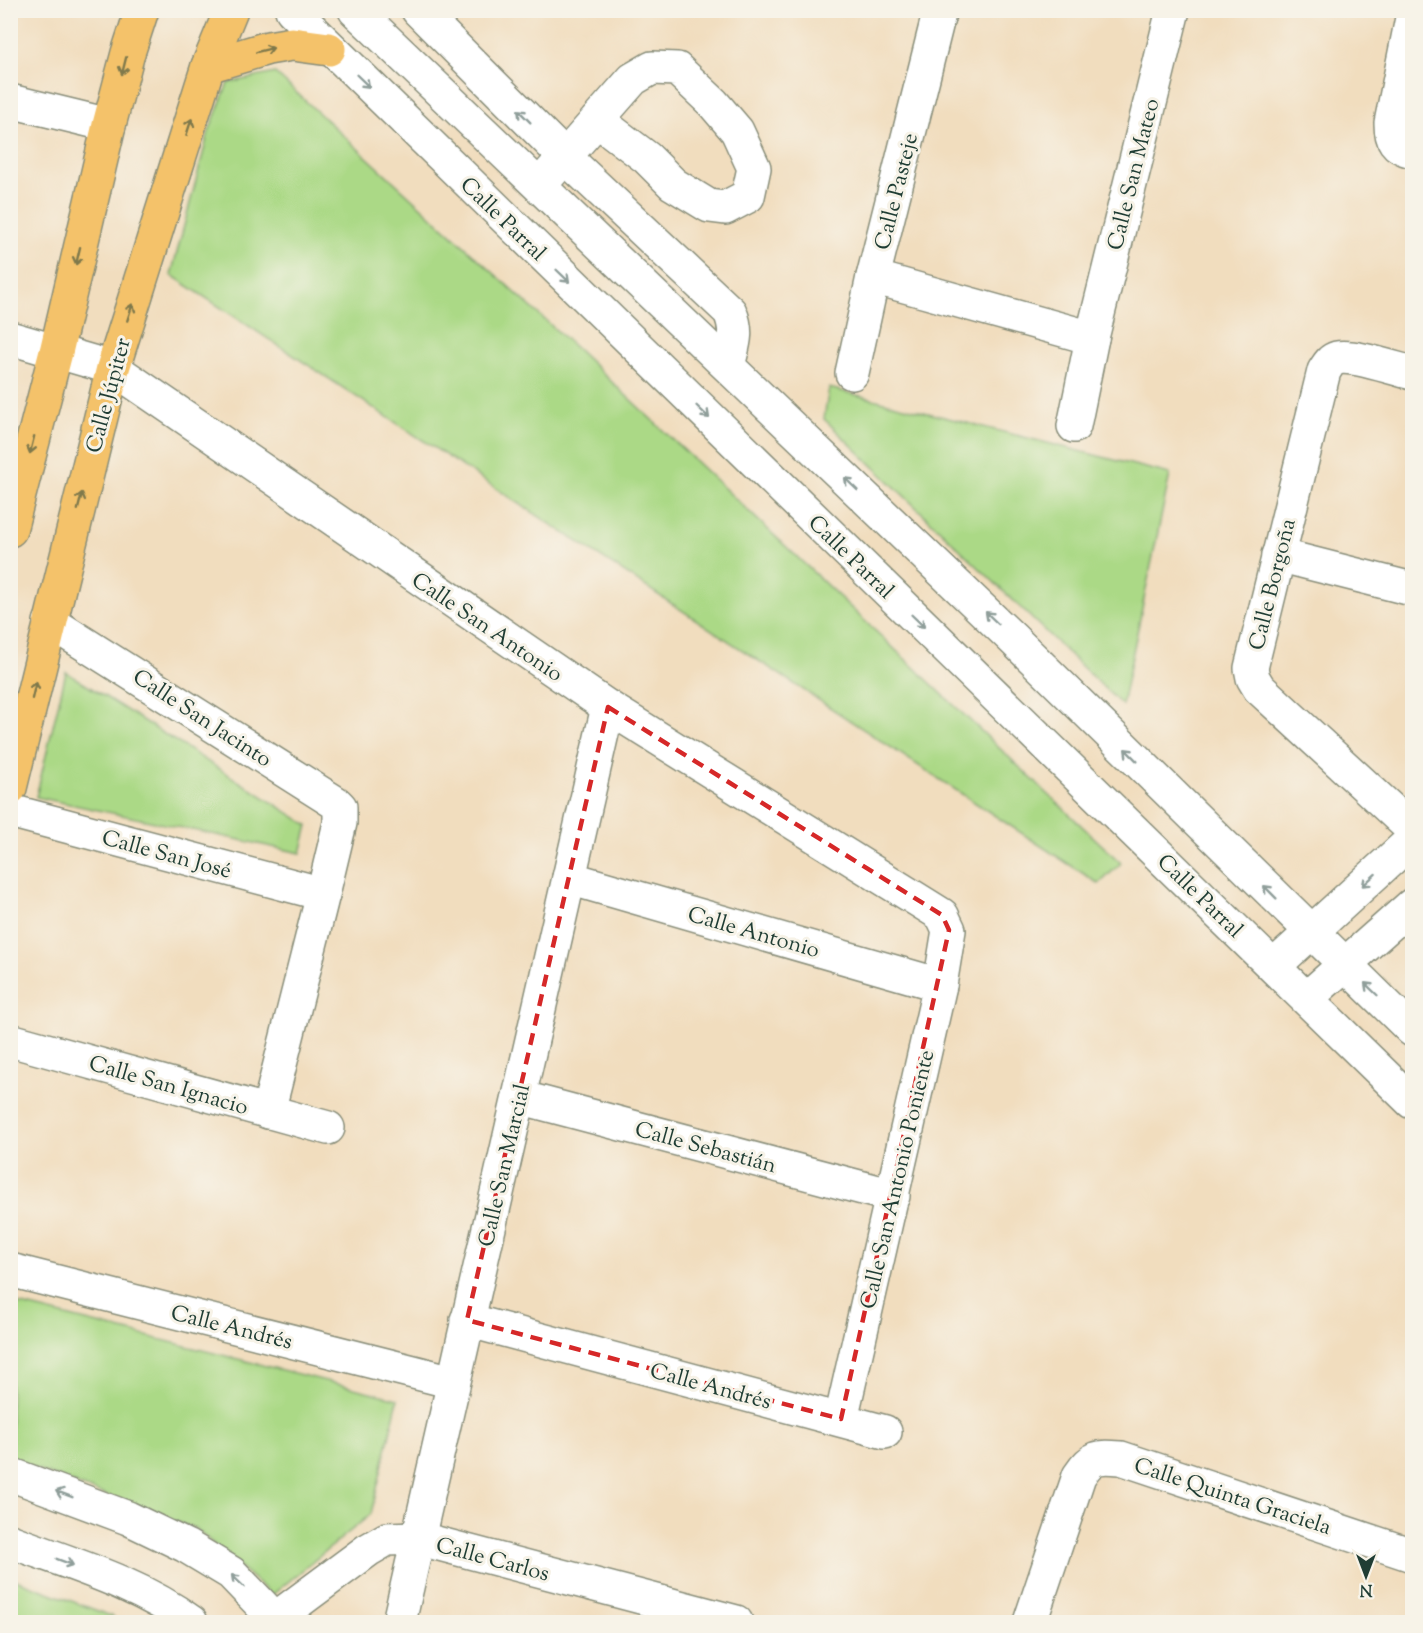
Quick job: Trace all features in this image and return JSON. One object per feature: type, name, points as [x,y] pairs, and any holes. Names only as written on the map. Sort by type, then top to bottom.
[{"type":"main road","points":[[10,530],[56,352],[109,125],[142,10]]},
{"type":"main road","name":"Calle Júpiter","points":[[10,788],[113,368],[208,66],[231,10]]},
{"type":"main road","points":[[208,66],[268,48],[292,44],[329,49]]},
{"type":"street","name":"Calle Parral","points":[[292,10],[329,49],[1413,1102]]},
{"type":"street","points":[[355,10],[1011,636],[1413,1030]]},
{"type":"street","points":[[418,10],[565,157],[730,312],[736,325],[728,366]]},
{"type":"street","name":"Calle Pasteje","points":[[852,373],[873,277],[940,10]]},
{"type":"street","name":"Calle San Mateo","points":[[1074,426],[1092,338],[1173,10]]},
{"type":"street","points":[[1413,18],[1391,123],[1391,136],[1395,143],[1403,149],[1413,151]]},
{"type":"street","points":[[540,185],[597,120],[633,80],[652,68],[677,69],[713,103],[737,130],[754,168],[748,196],[725,208],[709,206],[673,184],[647,158],[597,120]]},
{"type":"street","points":[[10,101],[109,125]]},
{"type":"street","points":[[873,277],[1092,338]]},
{"type":"street","name":"Calle San Antonio","points":[[10,338],[113,368],[608,707],[942,915],[949,930],[948,937]]},
{"type":"street","name":"Calle Borgoña","points":[[1413,373],[1339,357],[1330,361],[1324,371],[1251,668],[1253,678],[1259,688],[1413,829]]},
{"type":"street","points":[[1278,555],[1413,589]]},
{"type":"street","name":"Calle San Jacinto","points":[[50,622],[336,803],[340,807],[340,823],[323,894]]},
{"type":"street","name":"Calle San Marcial","points":[[399,1623],[608,707]]},
{"type":"street","name":"Calle San José","points":[[10,811],[323,894]]},
{"type":"street","points":[[1274,966],[1413,840]]},
{"type":"street","name":"Calle Antonio","points":[[569,878],[940,985]]},
{"type":"street","points":[[268,1112],[323,894]]},
{"type":"street","points":[[1307,998],[1413,904]]},
{"type":"street","name":"Calle San Antonio Poniente","points":[[841,1419],[940,985],[948,937]]},
{"type":"street","name":"Calle San Ignacio","points":[[10,1040],[328,1128]]},
{"type":"street","name":"Calle Sebastián","points":[[519,1097],[893,1196]]},
{"type":"street","name":"Calle Andrés","points":[[10,1270],[453,1382]]},
{"type":"street","name":"Calle Andrés","points":[[467,1320],[885,1432]]},
{"type":"street","name":"Calle Quinta Graciela","points":[[1030,1623],[1079,1476],[1088,1462],[1101,1456],[1121,1458],[1413,1555]]},
{"type":"street","points":[[10,1474],[128,1518],[186,1546],[231,1574],[275,1621]]},
{"type":"street","name":"Calle Carlos","points":[[275,1621],[368,1550],[387,1539],[417,1538],[736,1623]]},
{"type":"street","points":[[10,1541],[129,1586],[191,1623]]},
{"type":"highlighted area","points":[[608,707],[942,915],[949,930],[841,1419],[467,1320]]},
{"type":"green space","points":[[275,73],[579,351],[1121,863],[1099,884],[171,275],[209,131],[228,83]]},
{"type":"green space","points":[[829,388],[1170,474],[1122,705],[824,419]]},
{"type":"green space","points":[[66,672],[308,825],[301,853],[36,797]]},
{"type":"green space","points":[[10,1302],[398,1399],[371,1514],[272,1595],[196,1529],[11,1460]]},
{"type":"green space","points":[[11,1578],[111,1616],[120,1622],[11,1622]]}]
